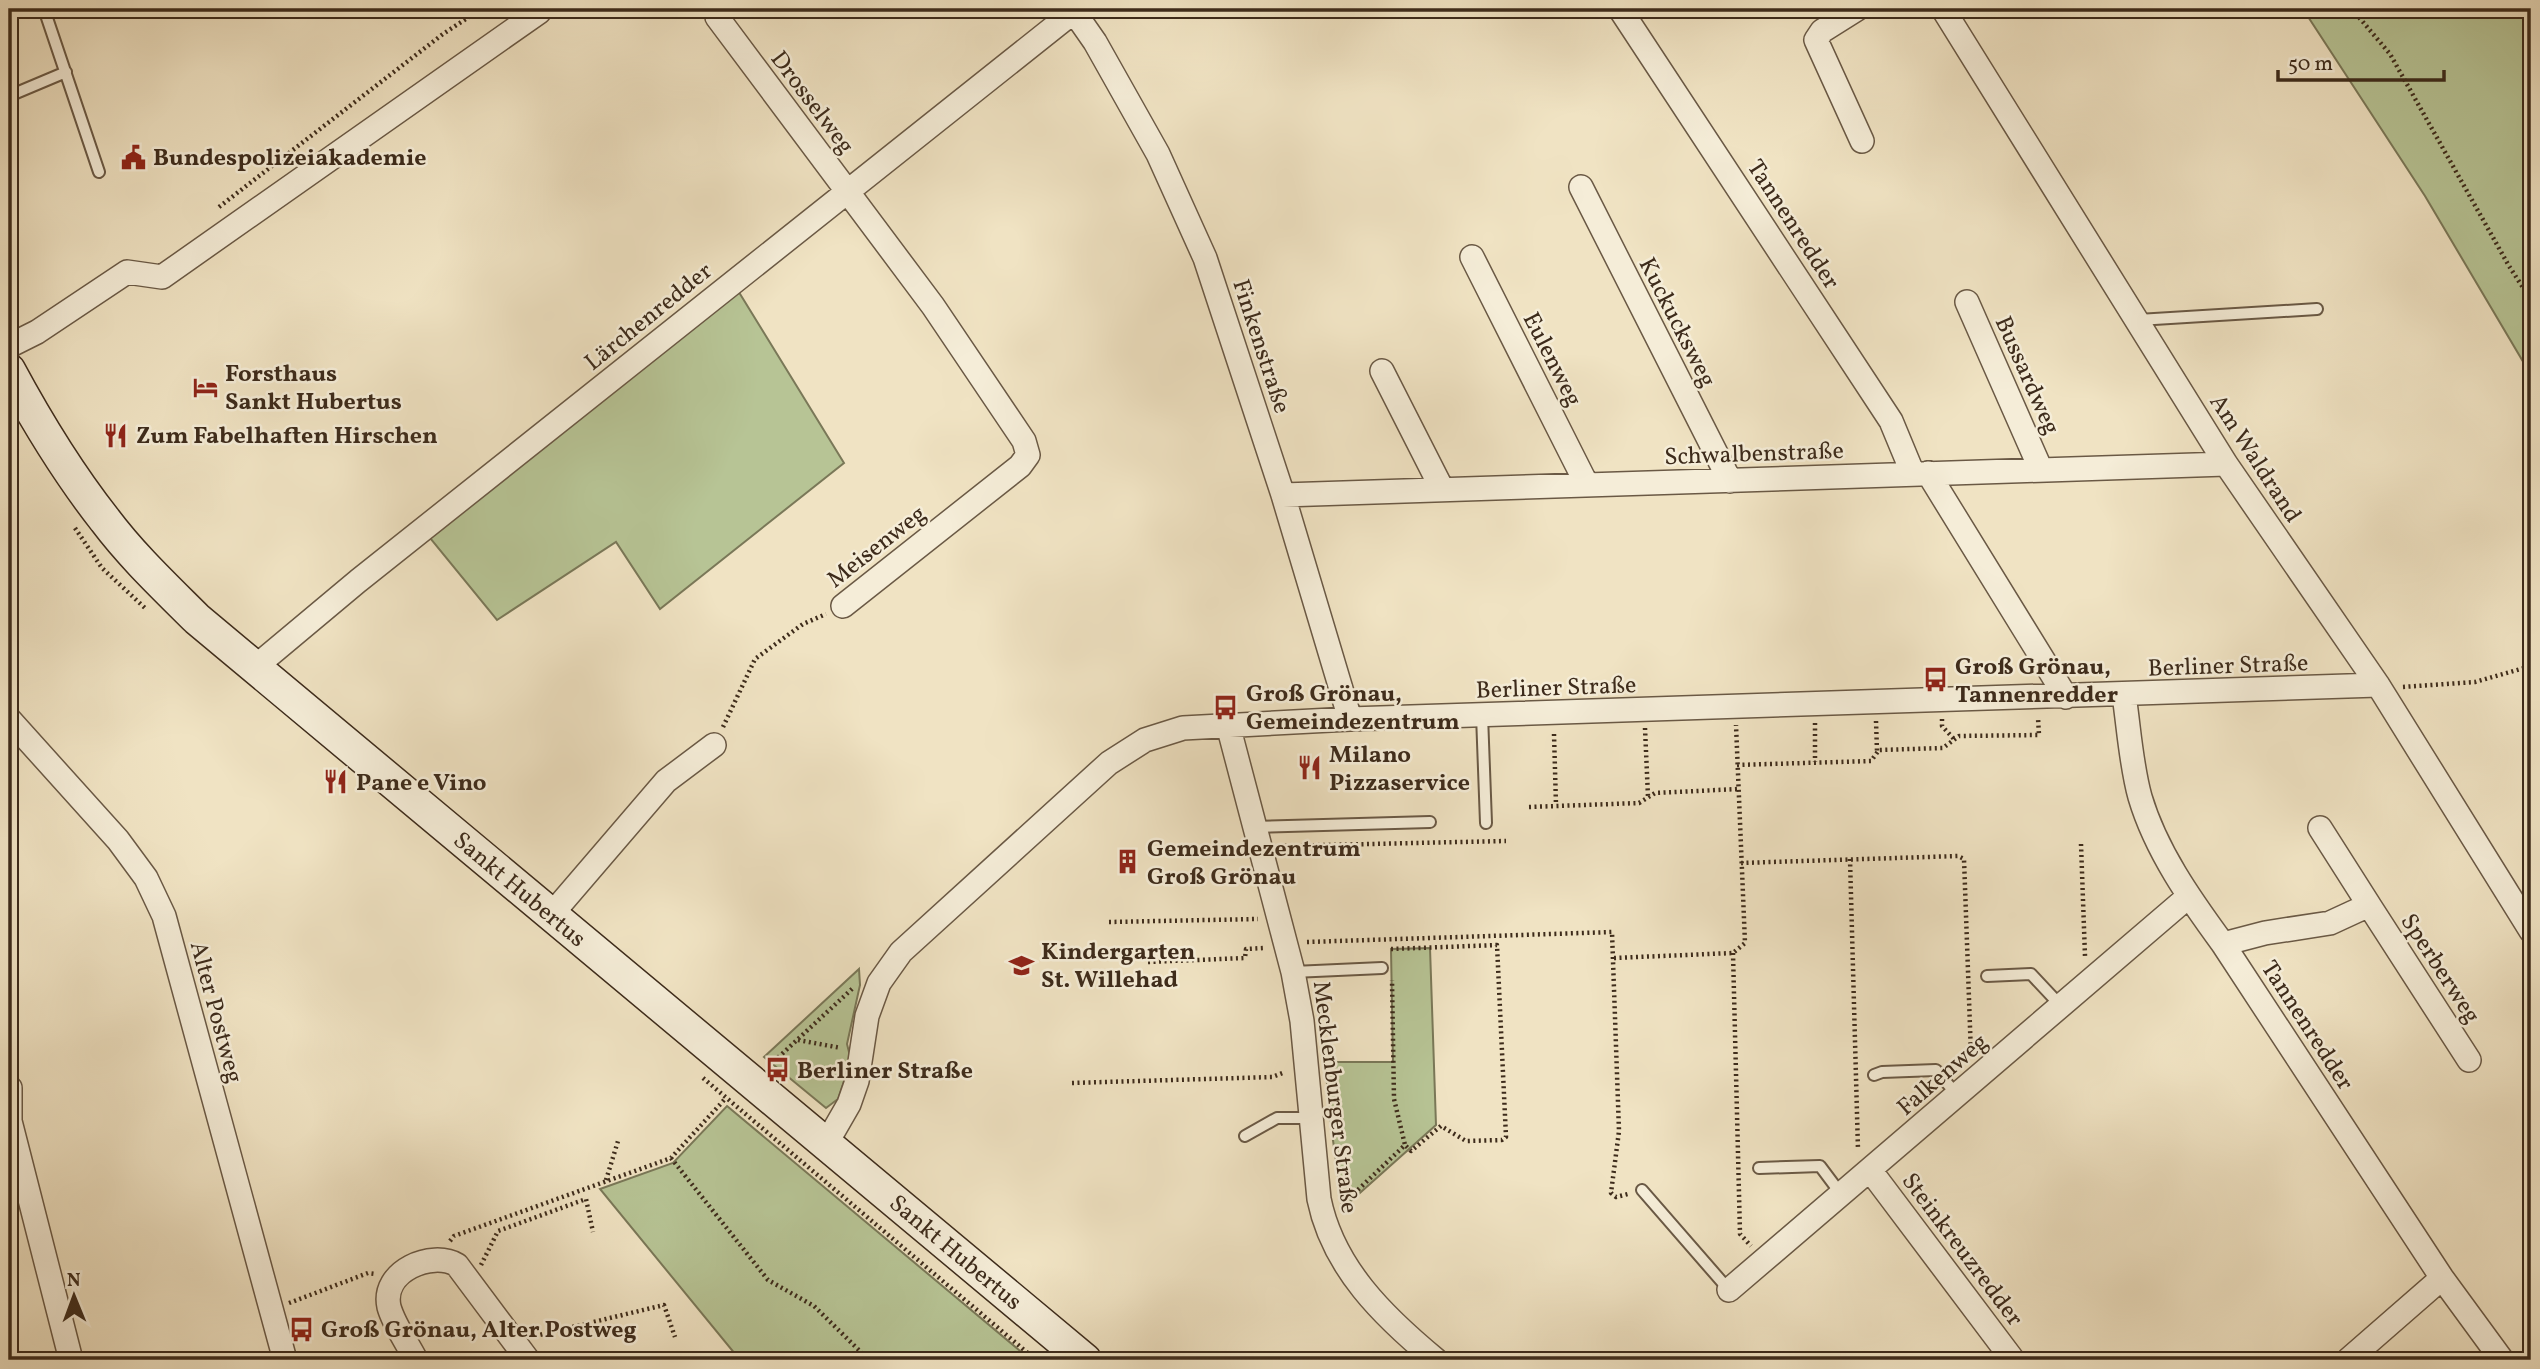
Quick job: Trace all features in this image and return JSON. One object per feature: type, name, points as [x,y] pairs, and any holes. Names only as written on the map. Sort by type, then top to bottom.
[{"type":"main road","name":"Sankt Hubertus","points":[[9,370],[44,433],[106,521],[147,569],[189,610],[254,668],[1085,1360]]},
{"type":"street","name":"Drosselweg","points":[[717,9],[717,17],[847,191]]},
{"type":"street","name":"Tannenredder","points":[[1620,9],[1891,421],[1921,474],[2066,697]]},
{"type":"street","points":[[1857,9],[1822,31],[1816,40],[1862,141]]},
{"type":"street","name":"Am Waldrand","points":[[1944,9],[2226,464],[2378,685],[2531,931]]},
{"type":"street","name":"Lärchenredder","points":[[254,668],[358,581],[1074,10]]},
{"type":"street","name":"Finkenstraße","points":[[1074,10],[1158,154],[1205,258],[1283,495],[1350,719]]},
{"type":"street","points":[[9,346],[37,332],[127,272],[162,277],[539,12]]},
{"type":"street","name":"Kuckucksweg","points":[[1581,187],[1730,481]]},
{"type":"street","name":"Meisenweg","points":[[843,606],[1020,466],[1028,455],[1024,441],[940,318],[847,191]]},
{"type":"street","name":"Eulenweg","points":[[1472,257],[1587,485]]},
{"type":"street","name":"Bussardweg","points":[[1967,302],[2042,470]]},
{"type":"street","points":[[1382,370],[1442,489]]},
{"type":"street","name":"Schwalbenstraße","points":[[1283,495],[2226,464]]},
{"type":"street","name":"Berliner Straße","points":[[826,1144],[849,1104],[856,1081],[867,1016],[879,983],[901,952],[1109,763],[1145,740],[1168,732],[1183,728],[1350,719],[2378,685]]},
{"type":"street","name":"Tannenredder","points":[[2124,695],[2140,796],[2157,840],[2189,896],[2442,1278],[2502,1360]]},
{"type":"street","name":"Alter Postweg","points":[[10,723],[118,840],[146,878],[164,916],[285,1360]]},
{"type":"street","name":"Mecklenburger Straße","points":[[1228,725],[1278,919],[1278,945],[1293,972],[1302,1021],[1310,1118],[1323,1222],[1361,1289],[1400,1331],[1436,1360]]},
{"type":"street","points":[[551,915],[666,781],[714,746]]},
{"type":"street","name":"Sperberweg","points":[[2320,828],[2469,1060]]},
{"type":"street","name":"Falkenweg","points":[[1729,1290],[2189,896]]},
{"type":"street","name":"Sperberweg","points":[[2222,944],[2264,933],[2330,923],[2369,905]]},
{"type":"street","points":[[10,1088],[10,1121],[71,1360]]},
{"type":"street","name":"Steinkreuzredder","points":[[1856,1181],[2013,1360]]},
{"type":"street","points":[[416,1360],[389,1307],[390,1291],[395,1279],[408,1269],[441,1258],[457,1265],[528,1349]]},
{"type":"street","points":[[2348,1360],[2442,1278]]},
{"type":"lane","points":[[44,9],[99,172]]},
{"type":"lane","points":[[9,96],[65,72]]},
{"type":"lane","points":[[2138,320],[2317,309]]},
{"type":"lane","points":[[1482,715],[1486,823]]},
{"type":"lane","points":[[1253,827],[1430,822]]},
{"type":"lane","points":[[1293,972],[1389,968]]},
{"type":"lane","points":[[1987,976],[2031,974],[2061,1006]]},
{"type":"lane","points":[[1874,1075],[1882,1072],[1936,1070],[1957,1096]]},
{"type":"lane","points":[[1245,1136],[1277,1118],[1310,1118]]},
{"type":"lane","points":[[1759,1168],[1820,1166],[1856,1181]]},
{"type":"lane","points":[[1643,1190],[1729,1290]]},
{"type":"path","points":[[214,211],[443,34],[481,9]]},
{"type":"path","points":[[2352,9],[2390,54],[2531,300]]},
{"type":"path","name":"Meisenweg","points":[[714,746],[755,659],[803,624],[843,606]]},
{"type":"path","points":[[2378,685],[2420,687],[2475,682],[2531,666]]},
{"type":"path","points":[[1614,958],[1732,953],[1745,943],[1735,707]]},
{"type":"path","points":[[1737,765],[1871,761],[1879,750],[1943,748],[1959,736],[2039,735],[2038,711]]},
{"type":"path","points":[[1553,712],[1556,805]]},
{"type":"path","points":[[1942,726],[1954,739]]},
{"type":"path","points":[[1876,732],[1877,753]]},
{"type":"path","points":[[1815,736],[1815,762]]},
{"type":"path","points":[[1647,757],[1648,797]]},
{"type":"path","points":[[1529,807],[1639,803],[1656,793],[1738,789]]},
{"type":"path","points":[[1291,845],[1506,841]]},
{"type":"path","points":[[2081,844],[2086,985]]},
{"type":"path","points":[[1741,863],[1958,856],[1964,859],[1971,1062],[1984,1073]]},
{"type":"path","points":[[1850,859],[1856,1181]]},
{"type":"path","points":[[1109,922],[1278,919]]},
{"type":"path","points":[[1148,962],[1245,958],[1246,949],[1278,945],[1612,932],[1619,1131],[1611,1193],[1616,1197],[1643,1190]]},
{"type":"path","points":[[1390,940],[1394,1099],[1405,1145],[1411,1151],[1441,1126],[1466,1142],[1502,1140],[1506,1137],[1497,945],[1391,948]]},
{"type":"path","points":[[1732,953],[1740,1234],[1763,1260]]},
{"type":"path","points":[[769,1066],[854,987]]},
{"type":"path","points":[[797,1040],[861,1052]]},
{"type":"path","points":[[1072,1083],[1272,1077],[1305,1064]]},
{"type":"path","points":[[444,1251],[454,1236],[671,1158],[725,1099]]},
{"type":"path","points":[[606,1181],[618,1141]]},
{"type":"path","points":[[1323,1222],[1405,1145]]},
{"type":"path","points":[[671,1158],[768,1280],[814,1307],[869,1360]]},
{"type":"path","points":[[477,1274],[498,1231],[586,1199],[593,1232]]},
{"type":"path","points":[[285,1304],[368,1273],[385,1276]]},
{"type":"path","points":[[528,1349],[664,1305],[675,1337]]},
{"type":"green space","points":[[2303,9],[2531,9],[2531,375],[2425,196]]},
{"type":"green space","points":[[737,289],[844,463],[660,609],[616,542],[497,620],[430,538]]},
{"type":"green space","points":[[1430,948],[1436,1125],[1343,1208],[1325,1062],[1393,1062],[1391,949]]},
{"type":"green space","points":[[859,969],[860,985],[847,1044],[851,1060],[838,1099],[826,1108],[764,1057]]},
{"type":"green space","points":[[727,1106],[1031,1360],[740,1360],[600,1189],[673,1163]]},
{"type":"place","name":"Bundespolizeiakademie","points":[[133,157]]},
{"type":"place","name":"Forsthaus Sankt Hubertus","points":[[205,387]]},
{"type":"place","name":"Zum Fabelhaften Hirschen","points":[[116,435]]},
{"type":"place","name":"Groß Grönau, Tannenredder","points":[[1935,680]]},
{"type":"place","name":"Groß Grönau, Gemeindezentrum","points":[[1226,707]]},
{"type":"place","name":"Milano Pizzaservice","points":[[1309,768]]},
{"type":"place","name":"Pane e Vino","points":[[336,782]]},
{"type":"place","name":"Gemeindezentrum Groß Grönau","points":[[1127,862]]},
{"type":"place","name":"Kindergarten St. Willehad","points":[[1021,965]]},
{"type":"place","name":"Berliner Straße","points":[[777,1070]]},
{"type":"place","name":"Groß Grönau, Alter Postweg","points":[[301,1329]]}]
